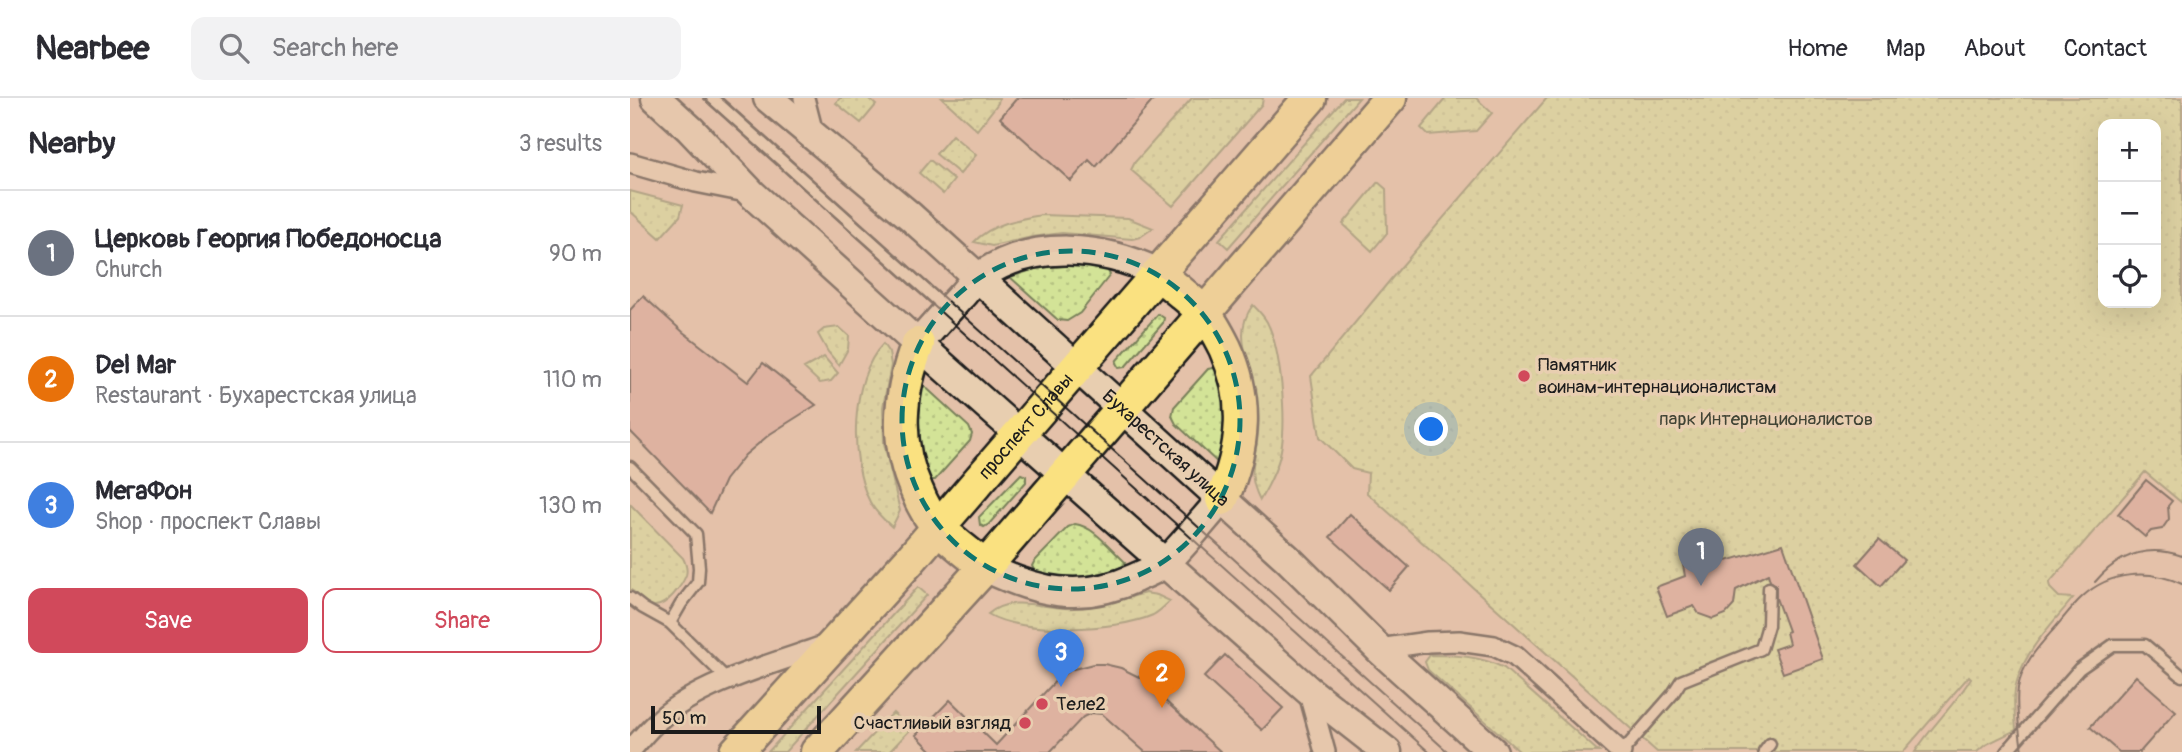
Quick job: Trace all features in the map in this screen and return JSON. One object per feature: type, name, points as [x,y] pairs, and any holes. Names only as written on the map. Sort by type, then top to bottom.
[{"type":"main road","points":[[656,98],[690,129],[752,194],[918,344],[1308,690],[1387,752]]},
{"type":"main road","name":"Бухарестская улица","points":[[768,98],[813,133],[978,277],[1288,559],[1379,649],[1493,752]]},
{"type":"main road","name":"проспект Славы","points":[[736,752],[1021,433],[1158,273],[1286,112],[1310,98]]},
{"type":"main road","points":[[817,752],[985,567],[1390,98]]},
{"type":"main road","points":[[1068,250],[1114,255],[1158,273],[1203,313],[1219,336],[1231,362],[1240,408],[1239,445],[1233,473],[1222,499],[1166,562],[1120,585],[1064,593],[1037,589],[985,567],[939,527],[922,504],[910,478],[903,450],[900,422],[902,393],[918,344],[978,277],[1021,257],[1044,252],[1068,250]]},
{"type":"street","points":[[804,98],[813,133]]},
{"type":"street","points":[[630,163],[696,182],[752,194]]},
{"type":"street","points":[[1379,649],[1459,641],[1494,646],[1516,656],[1621,752]]},
{"type":"street","points":[[630,751],[660,719],[680,703],[728,680],[837,642]]},
{"type":"street","points":[[1308,690],[1325,752]]},
{"type":"lane","points":[[712,98],[948,310]]},
{"type":"lane","points":[[630,467],[696,534],[698,582],[670,624]]},
{"type":"lane","points":[[1621,752],[1672,695],[1681,681],[1761,649],[1768,625],[1769,588]]},
{"type":"lane","points":[[630,598],[670,624],[728,680]]},
{"type":"lane","points":[[2006,752],[2079,669],[2113,645],[2145,645],[2182,676]]},
{"type":"highlighted area","points":[[1091,251],[1158,273],[1204,313],[1219,336],[1238,389],[1239,445],[1222,499],[1166,562],[1120,585],[1064,593],[985,567],[939,527],[922,504],[903,450],[902,393],[918,344],[978,277],[1021,257]]},
{"type":"green space","points":[[840,98],[868,98],[876,105],[861,123],[836,103]]},
{"type":"green space","points":[[942,98],[999,98],[977,130]]},
{"type":"green space","points":[[1192,98],[1263,98],[1262,104],[1173,206],[1131,170],[1135,162]]},
{"type":"green space","points":[[1344,98],[1359,98],[1228,248],[1219,240]]},
{"type":"green space","points":[[1446,98],[1476,98],[1492,113],[1476,131],[1428,135],[1421,128]]},
{"type":"green space","name":"парк Интернационалистов","points":[[1547,98],[2182,98],[2182,503],[2145,472],[2049,583],[2059,597],[2073,598],[2041,637],[2021,669],[2015,693],[2016,730],[1985,745],[1977,752],[1915,752],[1965,688],[1971,678],[1969,676],[1903,752],[1657,752],[1367,493],[1368,473],[1352,469],[1320,437],[1311,376]]},
{"type":"green space","points":[[952,135],[976,155],[960,174],[936,154]]},
{"type":"green space","points":[[930,160],[954,180],[943,194],[919,173]]},
{"type":"green space","points":[[1378,182],[1386,189],[1387,233],[1372,251],[1343,224]]},
{"type":"green space","points":[[630,191],[683,205],[680,216],[660,238],[630,211]]},
{"type":"green space","points":[[1042,215],[1128,218],[1153,228],[1132,239],[1062,233],[992,246],[974,242],[997,227]]},
{"type":"green space","points":[[1075,265],[1107,269],[1110,275],[1080,313],[1067,321],[1058,320],[1010,277],[1038,268]]},
{"type":"green space","points":[[1253,305],[1265,319],[1272,334],[1283,403],[1280,457],[1260,500],[1252,471],[1258,431],[1258,404],[1243,335],[1245,319]]},
{"type":"green space","points":[[1158,314],[1164,318],[1163,323],[1125,367],[1119,368],[1117,360]]},
{"type":"green space","points":[[839,327],[849,336],[848,349],[839,365],[818,334],[824,329]]},
{"type":"green space","points":[[883,344],[889,353],[891,365],[883,407],[884,443],[900,511],[892,527],[870,502],[863,485],[856,443],[856,421],[864,377]]},
{"type":"green space","points":[[824,357],[838,373],[831,381],[820,383],[804,368]]},
{"type":"green space","points":[[1208,369],[1217,370],[1225,406],[1225,428],[1219,464],[1176,424],[1172,416],[1174,407]]},
{"type":"green space","points":[[921,383],[969,427],[972,434],[970,441],[935,480],[932,480],[924,468],[915,432],[915,413]]},
{"type":"green space","points":[[1021,474],[1026,476],[1026,482],[989,524],[984,527],[980,525],[979,517]]},
{"type":"green space","points":[[630,504],[686,564],[687,573],[681,585],[668,600],[659,605],[647,604],[630,589]]},
{"type":"green space","points":[[1075,524],[1101,538],[1125,562],[1124,566],[1080,576],[1035,572],[1032,566],[1034,562],[1068,527]]},
{"type":"green space","points":[[918,587],[927,595],[785,752],[768,752]]},
{"type":"green space","points":[[1145,593],[1170,601],[1153,615],[1117,625],[1046,628],[1003,621],[988,614],[1008,604],[1083,607]]},
{"type":"green space","points":[[1430,655],[1468,657],[1504,668],[1599,752],[1520,752],[1428,670],[1425,662]]},
{"type":"green space","points":[[893,713],[911,729],[889,752],[856,752]]},
{"type":"building","points":[[1017,98],[1155,98],[1096,167],[1089,160],[1071,181],[1000,118]]},
{"type":"building","points":[[643,296],[683,332],[748,382],[763,363],[816,405],[770,434],[745,455],[725,480],[710,513],[630,431],[630,310]]},
{"type":"building","points":[[2146,480],[2172,501],[2168,506],[2169,519],[2162,529],[2151,531],[2145,537],[2118,514]]},
{"type":"building","points":[[1350,514],[1409,567],[1389,590],[1330,537]]},
{"type":"building","points":[[1879,539],[1904,560],[1881,586],[1857,564]]},
{"type":"building","points":[[1783,544],[1823,659],[1783,673],[1774,649],[1789,644],[1788,631],[1776,598],[1776,585],[1770,581],[1768,574],[1736,590],[1734,605],[1726,614],[1713,619],[1699,614],[1694,606],[1667,616],[1656,587],[1685,576],[1683,565],[1689,556],[1703,551],[1715,553],[1727,561]]},
{"type":"building","points":[[1225,655],[1283,708],[1262,730],[1204,677]]},
{"type":"building","points":[[1093,664],[1121,668],[1151,683],[1149,686],[1221,752],[1145,752],[1102,714],[1091,713],[1083,717],[1050,752],[933,752],[916,735],[950,700],[996,745],[1059,677],[1070,670]]},
{"type":"building","points":[[2136,676],[2176,711],[2140,752],[2119,752],[2090,727]]},
{"type":"tram line","points":[[703,98],[1429,752]]},
{"type":"tram line","points":[[722,98],[1448,752]]},
{"type":"tram line","points":[[2095,582],[2113,565],[2134,554],[2157,551],[2182,556]]},
{"type":"tram line","points":[[2022,752],[2017,704],[2020,679],[2037,649],[2078,601],[2093,588],[2130,575],[2156,576],[2182,584]]},
{"type":"place","name":"Памятник воинам-интернационалистам","points":[[1524,376]]},
{"type":"place","name":"Церковь Георгия Победоносца","points":[[1701,586]]},
{"type":"place","name":"МегаФон","points":[[1061,687]]},
{"type":"place","name":"Теле2","points":[[1042,704]]},
{"type":"place","name":"Del Mar","points":[[1162,708]]},
{"type":"place","name":"Счастливый взгляд","points":[[1025,723]]}]
